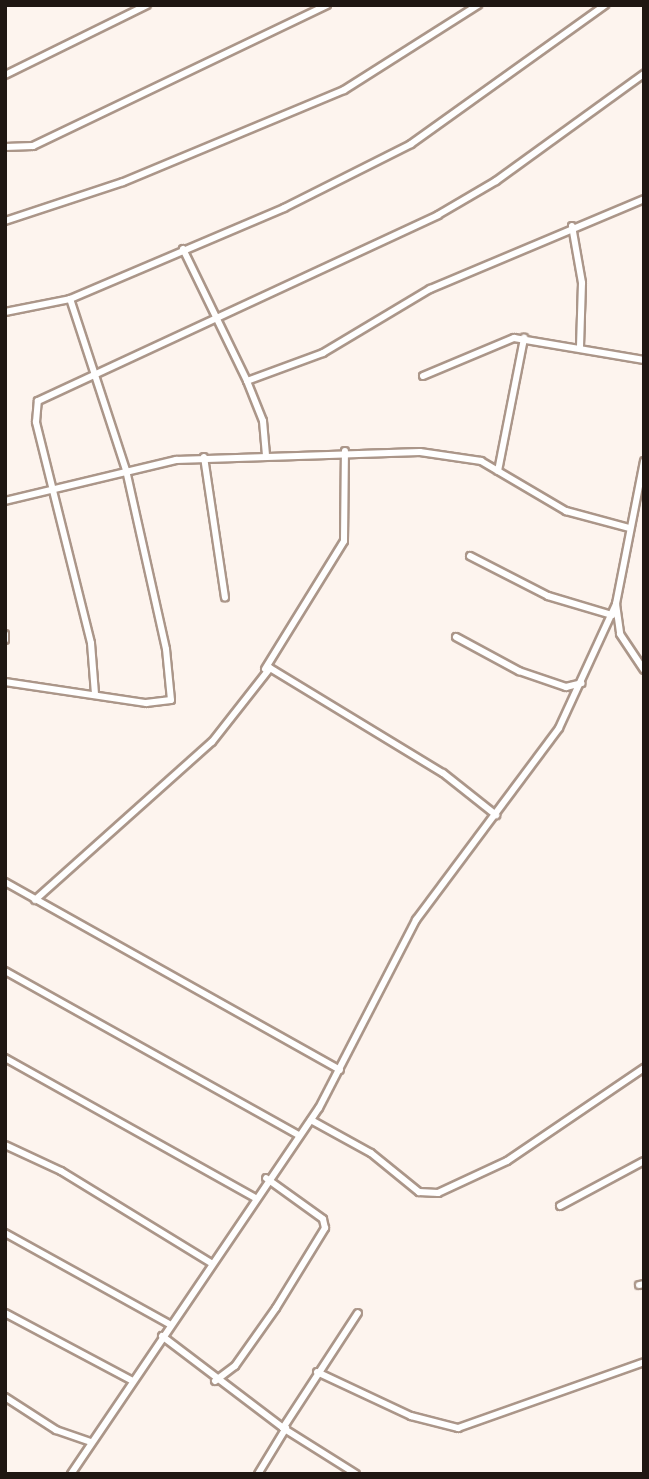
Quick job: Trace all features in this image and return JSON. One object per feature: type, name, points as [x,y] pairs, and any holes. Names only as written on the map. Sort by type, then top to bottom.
[{"type":"street","points":[[5,75],[147,5]]},
{"type":"street","points":[[5,147],[33,146],[327,5]]},
{"type":"street","points":[[5,221],[123,182],[344,90],[478,5]]},
{"type":"street","points":[[5,312],[70,299],[183,248],[284,208],[419,139],[605,5]]},
{"type":"street","points":[[95,694],[91,643],[36,422],[38,401],[92,379],[104,365],[337,265],[460,202],[644,74]]},
{"type":"street","points":[[247,381],[323,353],[400,304],[572,226],[644,199]]},
{"type":"street","points":[[572,226],[582,283],[580,347]]},
{"type":"street","points":[[183,248],[247,381],[263,421],[266,454]]},
{"type":"street","points":[[5,682],[146,703],[171,700],[166,649],[126,470],[92,379],[70,299]]},
{"type":"street","points":[[498,471],[524,338]]},
{"type":"street","points":[[423,376],[464,355],[524,338],[644,360]]},
{"type":"street","points":[[35,900],[212,742],[265,669],[344,541],[345,451]]},
{"type":"street","points":[[5,500],[126,470],[204,457],[345,451],[420,452],[481,461],[566,511],[629,528]]},
{"type":"street","points":[[204,457],[225,597]]},
{"type":"street","points":[[71,1474],[254,1197],[311,1120],[340,1070],[416,920],[559,729],[616,604],[644,461]]},
{"type":"street","points":[[470,556],[548,596],[612,615]]},
{"type":"street","points":[[616,604],[620,635],[644,670]]},
{"type":"street","points":[[5,634],[5,640]]},
{"type":"street","points":[[456,637],[519,671],[559,685],[582,683]]},
{"type":"street","points":[[265,669],[292,678],[436,768],[496,815]]},
{"type":"street","points":[[5,882],[340,1070]]},
{"type":"street","points":[[5,971],[299,1135]]},
{"type":"street","points":[[5,1058],[254,1197]]},
{"type":"street","points":[[311,1120],[371,1153],[419,1192],[438,1193],[507,1161],[644,1068]]},
{"type":"street","points":[[5,1145],[61,1171],[211,1263]]},
{"type":"street","points":[[560,1206],[644,1161]]},
{"type":"street","points":[[215,1381],[239,1360],[325,1228],[323,1219],[267,1178]]},
{"type":"street","points":[[5,1233],[169,1324]]},
{"type":"street","points":[[258,1474],[317,1372],[358,1312]]},
{"type":"street","points":[[5,1313],[133,1381]]},
{"type":"street","points":[[162,1336],[215,1381],[356,1474]]},
{"type":"street","points":[[317,1372],[411,1416],[458,1428],[644,1362]]},
{"type":"street","points":[[5,1397],[56,1430],[90,1443]]}]
